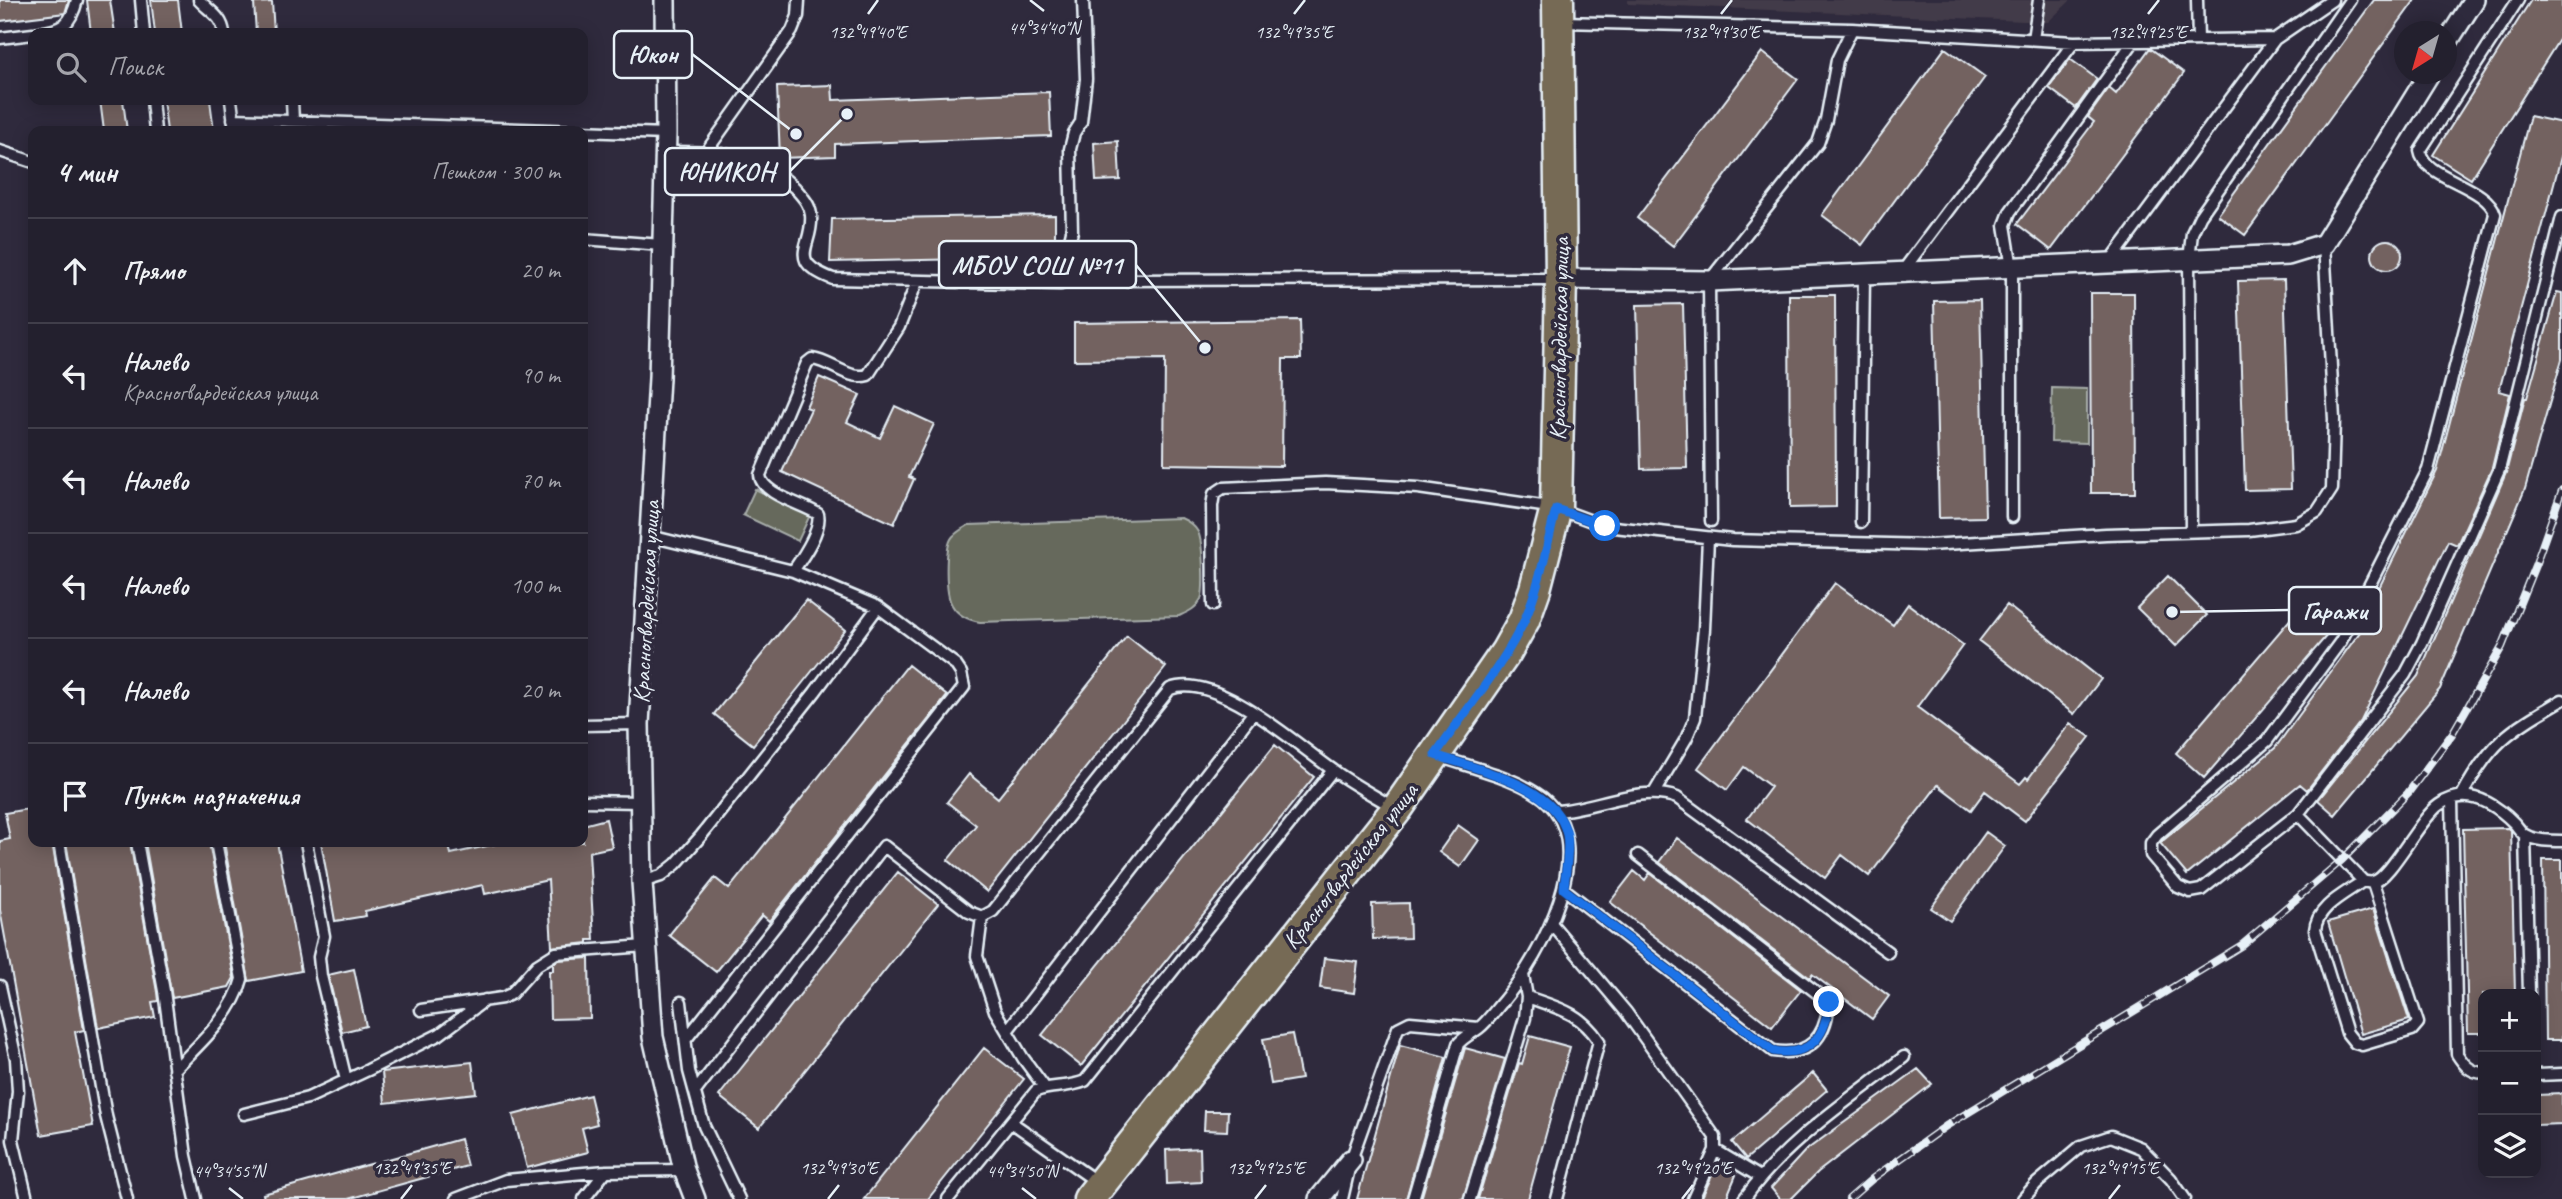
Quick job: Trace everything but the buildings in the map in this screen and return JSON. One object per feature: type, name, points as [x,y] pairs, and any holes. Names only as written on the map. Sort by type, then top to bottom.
[{"type":"main road","name":"Красногвардейская улица","points":[[1094,1192],[1397,809],[1506,652],[1524,620],[1556,509],[1561,279],[1558,11]]},
{"type":"street","name":"Красногвардейская улица","points":[[665,0],[666,143],[659,378],[639,724],[642,882],[653,1037],[684,1170],[695,1199]]},
{"type":"street","points":[[2457,27],[2474,0]]},
{"type":"street","points":[[1561,279],[1709,281],[2288,255],[2324,244],[2423,84]]},
{"type":"street","points":[[1319,1199],[1351,1160]]},
{"type":"lane","points":[[59,28],[71,20],[77,0]]},
{"type":"lane","points":[[141,0],[144,28]]},
{"type":"lane","points":[[200,0],[215,13],[223,28]]},
{"type":"lane","points":[[706,152],[792,31],[798,16],[799,0]]},
{"type":"lane","points":[[588,138],[666,143],[706,152],[731,154],[773,170],[805,198],[811,214],[810,228],[803,249],[807,263],[820,274],[833,279],[1059,284],[1072,231],[1070,149],[1074,133],[1081,122],[1086,79],[1083,0]]},
{"type":"lane","points":[[2033,39],[2039,0]]},
{"type":"lane","points":[[2197,0],[2198,40]]},
{"type":"lane","points":[[2108,263],[2274,39],[2332,0]]},
{"type":"lane","points":[[2191,532],[2189,260],[2192,233],[2200,216],[2350,0]]},
{"type":"lane","points":[[2518,0],[2420,150],[2424,163],[2483,198],[2493,206],[2496,214],[2428,470],[2342,641],[2267,741],[2151,843],[2151,855],[2178,887],[2190,892],[2201,890],[2298,814],[2405,675],[2422,643],[2499,470],[2562,217]]},
{"type":"lane","points":[[1558,11],[2074,42],[2274,39]]},
{"type":"lane","points":[[1711,521],[1709,281],[1818,143],[1826,120],[1837,60],[1853,29]]},
{"type":"lane","points":[[0,38],[28,35]]},
{"type":"lane","points":[[2012,517],[2012,268],[2005,225],[2010,212],[2134,41]]},
{"type":"lane","points":[[1902,273],[2074,42]]},
{"type":"lane","points":[[153,105],[155,126]]},
{"type":"lane","points":[[232,105],[234,126]]},
{"type":"lane","points":[[292,105],[293,121]]},
{"type":"lane","points":[[233,119],[378,126]]},
{"type":"lane","points":[[0,151],[28,160]]},
{"type":"lane","points":[[588,239],[662,245]]},
{"type":"lane","points":[[1213,605],[1212,506],[1214,494],[1223,488],[1325,484],[1418,488],[1556,509],[1605,526],[1708,538],[1928,545],[2249,530],[2296,524],[2316,512],[2332,489],[2334,419],[2324,244]]},
{"type":"lane","points":[[1861,522],[1864,274]]},
{"type":"lane","points":[[1113,280],[1561,279]]},
{"type":"lane","points":[[793,571],[804,555],[817,526],[818,513],[772,491],[763,485],[760,475],[807,363],[812,359],[819,360],[856,376],[869,374],[899,327],[917,282]]},
{"type":"lane","points":[[650,536],[793,571],[878,607],[955,664],[961,673],[964,687],[687,1038]]},
{"type":"lane","points":[[1654,793],[1686,739],[1695,718],[1704,629],[1708,538]]},
{"type":"lane","points":[[642,882],[661,876],[669,870],[701,836],[815,692],[878,607]]},
{"type":"lane","points":[[695,1091],[884,846],[969,912],[982,917],[993,911],[1170,689],[1181,685],[1192,686],[1253,713],[1279,728],[1333,770],[1397,809]]},
{"type":"lane","points":[[2478,1072],[2464,1065],[2457,1054],[2456,798],[2483,759],[2503,737],[2562,700]]},
{"type":"lane","points":[[1007,1031],[1253,713]]},
{"type":"lane","points":[[588,725],[639,724]]},
{"type":"lane","points":[[1413,1199],[1458,1044],[1466,1035],[1479,1028],[1523,975],[1551,923],[1564,889],[1567,836],[1556,811],[1542,798],[1517,784],[1435,755]]},
{"type":"lane","points":[[948,1199],[1036,1091],[1085,1081],[1333,770]]},
{"type":"lane","points":[[1556,811],[1577,810],[1645,793],[1677,798],[1888,952]]},
{"type":"lane","points":[[2298,814],[2368,882],[2418,1023],[2412,1030],[2362,1045],[2355,1043],[2347,1033],[2315,930],[2316,920],[2321,912],[2368,882],[2382,877],[2428,816],[2439,805],[2456,798],[2473,796],[2485,800],[2525,835],[2548,841],[2562,841]]},
{"type":"lane","points":[[588,802],[641,802]]},
{"type":"lane","points":[[2525,835],[2529,989]]},
{"type":"lane","points":[[60,847],[106,1116],[127,1199]]},
{"type":"lane","points":[[138,847],[164,991],[186,1156],[196,1199]]},
{"type":"lane","points":[[174,1070],[208,1034],[237,996],[242,979],[217,847]]},
{"type":"lane","points":[[307,847],[324,936],[319,957],[321,976],[346,1080]]},
{"type":"lane","points":[[1564,889],[1773,1051],[1788,1054],[1805,1050],[1817,1038],[1827,1021],[1829,1002],[1638,855]]},
{"type":"lane","points":[[982,917],[977,956],[995,1011],[1023,1058],[1045,1088]]},
{"type":"lane","points":[[1551,923],[1626,1012],[1716,1137],[1715,1150],[1693,1199]]},
{"type":"lane","points":[[422,1010],[511,994],[537,965],[556,953],[645,946]]},
{"type":"lane","points":[[1470,1199],[1525,1017],[1527,997],[1523,975]]},
{"type":"lane","points":[[0,986],[16,1059],[18,1091],[13,1140],[27,1199]]},
{"type":"lane","points":[[1527,997],[1570,1013],[1589,1025],[1599,1041],[1557,1199]]},
{"type":"lane","points":[[244,1114],[308,1098],[440,1034],[485,1000]]},
{"type":"lane","points":[[681,1002],[689,1071],[704,1125],[739,1199]]},
{"type":"lane","points":[[1342,1199],[1351,1160],[1398,1028],[1410,1021],[1479,1028]]},
{"type":"lane","points":[[1744,1199],[1760,1177],[1816,1127],[1904,1056]]},
{"type":"lane","points":[[2541,1075],[2562,1074]]},
{"type":"lane","points":[[1011,1122],[1094,1192]]},
{"type":"lane","points":[[2023,1199],[2081,1146],[2111,1136],[2141,1148],[2171,1179],[2185,1199]]},
{"type":"lane","points":[[1715,1150],[1760,1177]]},
{"type":"lane","points":[[456,1199],[506,1180],[606,1171],[684,1170]]},
{"type":"lane","points":[[584,1199],[606,1171]]},
{"type":"shaded area","points":[[1628,0],[2071,0],[2048,22],[1628,4]]},
{"type":"green space","points":[[2052,388],[2087,389],[2087,443],[2051,442]]},
{"type":"green space","points":[[755,489],[810,515],[798,541],[743,515]]},
{"type":"green space","points":[[1181,518],[1198,532],[1203,576],[1201,599],[1191,610],[1179,616],[980,622],[961,615],[954,609],[950,599],[947,572],[949,545],[955,534],[969,525]]},
{"type":"railway","points":[[1849,1199],[1872,1179],[1946,1126],[2242,945],[2342,860],[2408,793],[2452,734],[2502,647],[2562,490]]},
{"type":"place","name":"ЮНИКОН","points":[[847,114]]},
{"type":"place","name":"Юкон","points":[[796,134]]},
{"type":"place","name":"МБОУ СОШ №11","points":[[1205,348]]},
{"type":"place","name":"Гаражи","points":[[2172,612]]},
{"type":"route","points":[[1605,526],[1556,509],[1524,620],[1506,652],[1435,755],[1517,784],[1542,798],[1556,811],[1567,836],[1564,889],[1773,1051],[1788,1054],[1805,1050],[1817,1038],[1827,1021],[1829,1002]]}]
